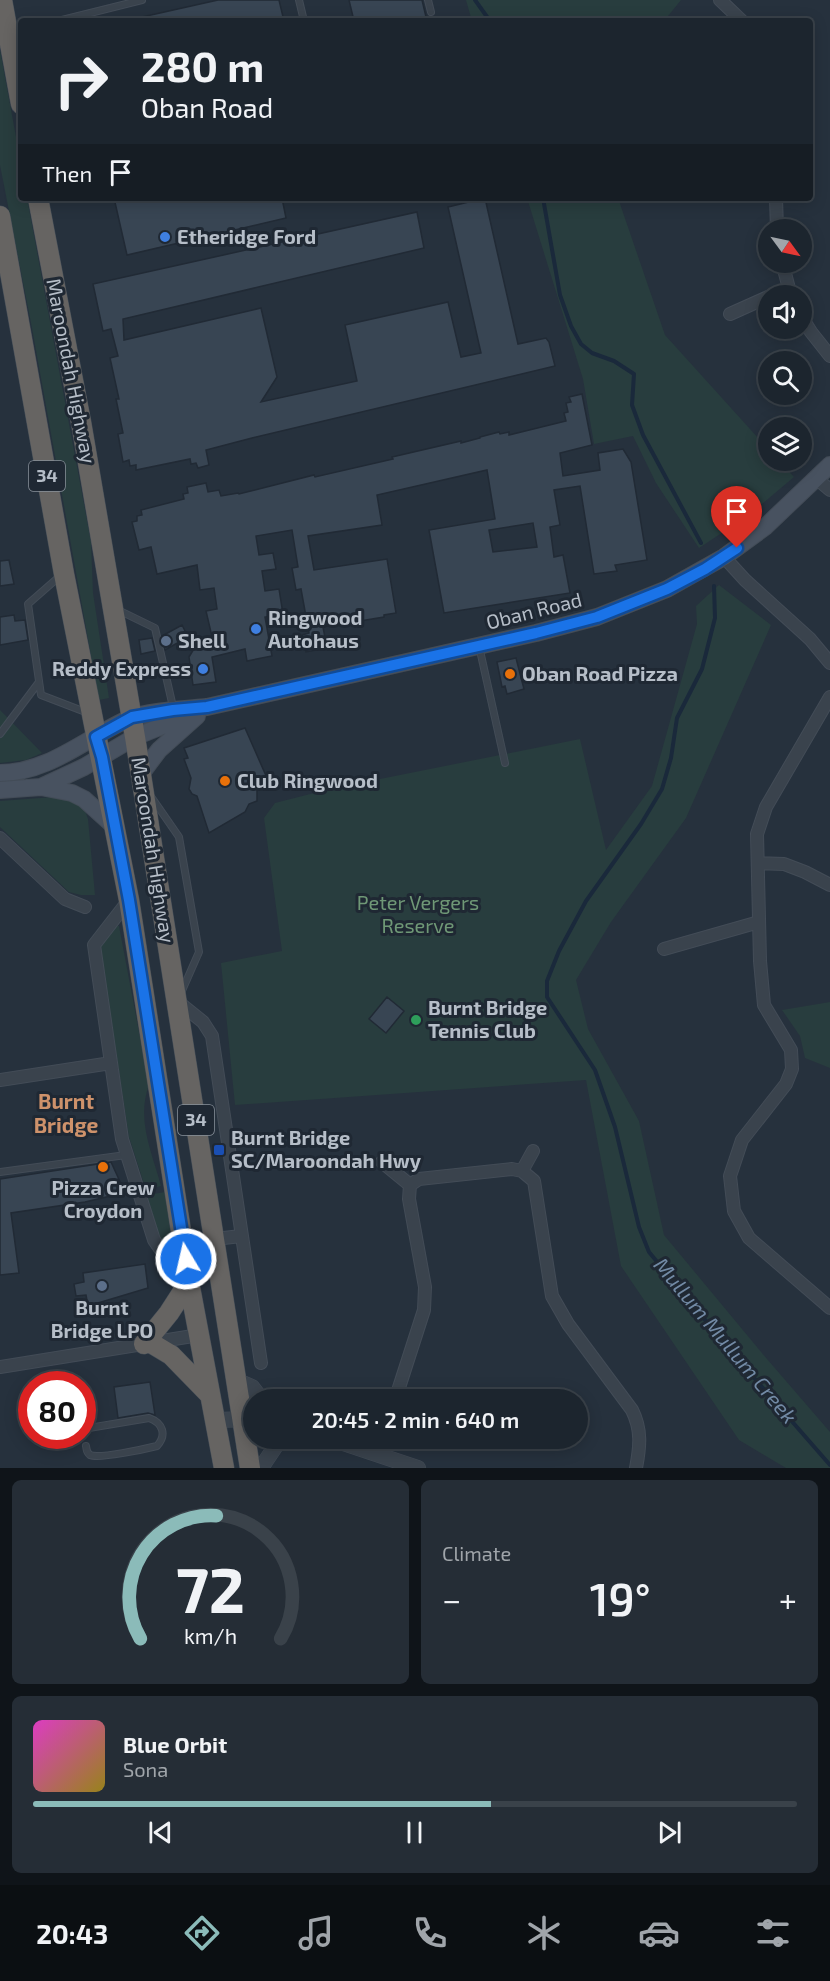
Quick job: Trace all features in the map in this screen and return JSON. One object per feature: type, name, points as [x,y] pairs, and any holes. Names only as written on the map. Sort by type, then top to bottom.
[{"type":"highway","points":[[2,0],[12,33],[18,80]]},
{"type":"highway","name":"Maroondah Highway","points":[[39,201],[81,422],[132,717],[236,1380],[243,1405]]},
{"type":"highway","name":"Maroondah Highway","points":[[0,216],[64,573],[129,900],[189,1282],[224,1468]]},
{"type":"highway","points":[[189,1282],[148,1343],[171,1355],[209,1394]]},
{"type":"highway","points":[[199,1335],[229,1330]]},
{"type":"highway","name":"Maroondah Highway","points":[[250,1449],[250,1468]]},
{"type":"main road","name":"Oban Road","points":[[0,773],[35,767],[51,761],[132,717],[207,707],[597,617],[667,589],[724,557],[765,527],[830,465]]},
{"type":"main road","name":"Oban Road","points":[[41,788],[102,757],[135,737],[207,707]]},
{"type":"main road","points":[[142,780],[159,750],[207,707]]},
{"type":"main road","points":[[0,790],[41,788],[72,793],[84,799],[115,827]]},
{"type":"street","points":[[720,0],[739,18]]},
{"type":"street","points":[[776,201],[777,219]]},
{"type":"street","points":[[730,314],[758,301]]},
{"type":"street","points":[[812,333],[830,356]]},
{"type":"street","points":[[817,479],[830,490]]},
{"type":"street","points":[[724,557],[745,580],[810,639],[830,663]]},
{"type":"street","points":[[830,697],[766,807],[757,834],[764,1005],[791,1050],[792,1069],[786,1084],[742,1140],[730,1176],[730,1194],[734,1211],[740,1226],[749,1238],[830,1308]]},
{"type":"street","points":[[0,838],[65,899],[85,907]]},
{"type":"street","points":[[758,863],[784,864],[806,872],[830,885]]},
{"type":"street","points":[[129,900],[93,945],[122,1139],[154,1240],[174,1269],[189,1282]]},
{"type":"street","points":[[664,949],[759,922]]},
{"type":"street","points":[[177,1001],[203,1022],[212,1036],[261,1364]]},
{"type":"street","points":[[0,1080],[111,1062]]},
{"type":"street","points":[[522,1171],[533,1151]]},
{"type":"street","points":[[382,1162],[411,1185]]},
{"type":"street","points":[[399,1389],[424,1310],[425,1287],[409,1199],[411,1185],[419,1179],[522,1171],[534,1181],[552,1296],[568,1324],[632,1410],[638,1422],[641,1438],[636,1468]]},
{"type":"street","points":[[215,1239],[241,1236]]},
{"type":"street","points":[[0,1367],[199,1335]]},
{"type":"street","points":[[236,1380],[254,1389]]},
{"type":"street","points":[[216,1427],[243,1426]]},
{"type":"street","points":[[261,1468],[274,1449]]},
{"type":"street","points":[[362,1449],[418,1468]]},
{"type":"street","points":[[377,1454],[379,1449]]},
{"type":"lane","points":[[68,18],[112,4],[142,0]]},
{"type":"lane","points":[[299,0],[303,18]]},
{"type":"lane","points":[[428,0],[431,12]]},
{"type":"lane","points":[[64,573],[28,603],[41,695],[92,714]]},
{"type":"lane","points":[[113,607],[155,628],[173,710]]},
{"type":"lane","points":[[479,646],[505,763]]},
{"type":"lane","points":[[125,676],[164,669]]},
{"type":"lane","points":[[0,735],[39,682]]},
{"type":"lane","points":[[142,780],[179,837],[199,952],[177,1001]]},
{"type":"lane","points":[[0,1172],[127,1155]]},
{"type":"lane","points":[[86,1449],[91,1455],[101,1456],[157,1446],[161,1442],[163,1433],[161,1425],[149,1418],[96,1427]]},
{"type":"green space","points":[[466,0],[681,0],[666,18],[471,18]]},
{"type":"green space","points":[[0,50],[18,148],[18,201],[28,201],[91,542],[93,593],[109,698],[99,700],[32,328],[0,165]]},
{"type":"green space","points":[[528,201],[619,201],[665,335],[758,438],[758,471],[788,471],[794,477],[749,515],[699,548],[656,483],[633,436],[594,444],[583,379]]},
{"type":"green space","name":"Peter Vergers Reserve","points":[[719,585],[771,625],[686,818],[611,922],[576,980],[588,1029],[639,1121],[664,1235],[830,1432],[830,1468],[786,1468],[739,1440],[621,1266],[586,1080],[235,1105],[221,963],[282,951],[264,818],[275,803],[330,789],[580,739],[606,850],[652,786],[697,624],[696,606]]},
{"type":"green space","points":[[0,710],[42,753],[26,760],[0,763]]},
{"type":"green space","points":[[64,798],[84,808],[88,819],[95,895],[69,892],[0,827],[0,801]]},
{"type":"green space","points":[[115,925],[119,926],[149,1085],[145,1098],[145,1123],[161,1186],[146,1190],[129,1137],[100,948],[101,941]]},
{"type":"green space","points":[[830,1002],[830,1068],[805,1058],[800,1036],[782,1010]]},
{"type":"green space","points":[[165,1192],[173,1258],[160,1240],[147,1195]]},
{"type":"building","points":[[218,0],[279,0],[283,18],[142,18]]},
{"type":"building","points":[[349,0],[422,0],[426,18],[353,18]]},
{"type":"building","name":"Etheridge Ford","points":[[115,201],[283,201],[286,218],[127,255]]},
{"type":"building","points":[[473,201],[486,201],[518,344],[546,338],[555,366],[206,450],[209,465],[198,468],[196,463],[191,464],[190,459],[136,470],[136,465],[130,466],[129,460],[123,462],[118,434],[123,433],[116,399],[119,399],[110,358],[118,356],[111,329],[103,331],[93,284],[417,212],[424,248],[123,319],[124,340],[261,308],[277,377],[261,402],[357,381],[345,325],[448,302],[461,357],[481,353],[448,207]]},
{"type":"building","points":[[582,394],[592,445],[560,453],[563,476],[600,470],[598,453],[623,449],[631,462],[647,560],[615,565],[617,571],[594,574],[580,486],[554,490],[560,525],[550,527],[554,557],[563,555],[570,593],[444,613],[429,530],[495,519],[487,470],[377,495],[382,525],[308,536],[314,570],[387,559],[396,613],[323,627],[327,648],[306,652],[302,635],[309,633],[301,589],[296,590],[292,568],[298,567],[292,530],[256,536],[259,555],[273,553],[276,569],[262,571],[265,591],[279,589],[283,614],[265,617],[272,656],[247,661],[245,649],[212,657],[216,682],[193,685],[189,657],[195,647],[214,645],[206,611],[217,609],[214,588],[200,590],[197,565],[157,574],[151,547],[139,550],[132,522],[137,521],[137,516],[142,515],[141,510],[184,499],[183,494],[188,493],[187,487],[206,483],[208,492],[219,490],[221,496],[239,494],[461,441],[461,443],[499,432],[500,434],[509,432],[509,435],[566,421],[564,413],[568,412],[566,403],[571,402],[569,397]],"holes":[[[533,523],[537,547],[493,552],[489,530]]]},
{"type":"building","points":[[9,560],[14,584],[0,586],[0,561]]},
{"type":"building","points":[[14,615],[15,621],[25,620],[28,640],[0,645],[0,617]]},
{"type":"building","points":[[182,625],[188,637],[165,650],[162,636]]},
{"type":"building","points":[[152,638],[155,651],[141,654],[139,640]]},
{"type":"building","name":"Oban Road Pizza","points":[[516,658],[524,689],[507,694],[505,686],[502,687],[497,662]]},
{"type":"building","name":"Club Ringwood","points":[[245,728],[267,778],[261,780],[257,788],[257,801],[249,804],[245,812],[209,833],[197,796],[189,789],[191,778],[184,759],[188,758],[184,748]]},
{"type":"building","name":"Burnt Bridge Tennis Club","points":[[387,997],[404,1011],[386,1033],[369,1019]]},
{"type":"building","points":[[111,1162],[122,1186],[119,1194],[85,1202],[11,1213],[19,1273],[0,1275],[0,1179]]},
{"type":"building","points":[[145,1264],[148,1288],[88,1306],[86,1295],[76,1296],[74,1284],[84,1282],[83,1273]]},
{"type":"building","points":[[150,1382],[155,1415],[148,1413],[118,1418],[114,1387]]},
{"type":"waterway","name":"Mullum Mullum Creek","points":[[475,0],[488,18]]},
{"type":"waterway","name":"Mullum Mullum Creek","points":[[544,201],[560,295],[571,326],[581,344],[592,353],[614,361],[634,374],[632,405],[643,435],[701,543]]},
{"type":"waterway","name":"Mullum Mullum Creek","points":[[714,586],[715,618],[702,669],[677,718],[671,758],[662,789],[641,824],[586,901],[559,951],[547,981],[547,997],[595,1070],[615,1127],[639,1227],[649,1252],[735,1356],[830,1465]]},
{"type":"place","name":"Etheridge Ford","points":[[165,237]]},
{"type":"place","name":"Ringwood Autohaus","points":[[256,629]]},
{"type":"place","name":"Shell","points":[[166,641]]},
{"type":"place","name":"Reddy Express","points":[[203,669]]},
{"type":"place","name":"Oban Road Pizza","points":[[510,674]]},
{"type":"place","name":"Club Ringwood","points":[[225,781]]},
{"type":"place","name":"Burnt Bridge Tennis Club","points":[[416,1020]]},
{"type":"place","name":"Burnt Bridge SC/Maroondah Hwy","points":[[219,1150]]},
{"type":"place","name":"Pizza Crew Croydon","points":[[103,1167]]},
{"type":"place","name":"Burnt Bridge LPO","points":[[102,1286]]},
{"type":"district","name":"Burnt Bridge","points":[[66,1114]]},
{"type":"route","points":[[186,1259],[129,900],[102,757],[96,737],[132,717],[207,707],[536,633],[597,617],[667,589],[705,569],[737,548]]}]
